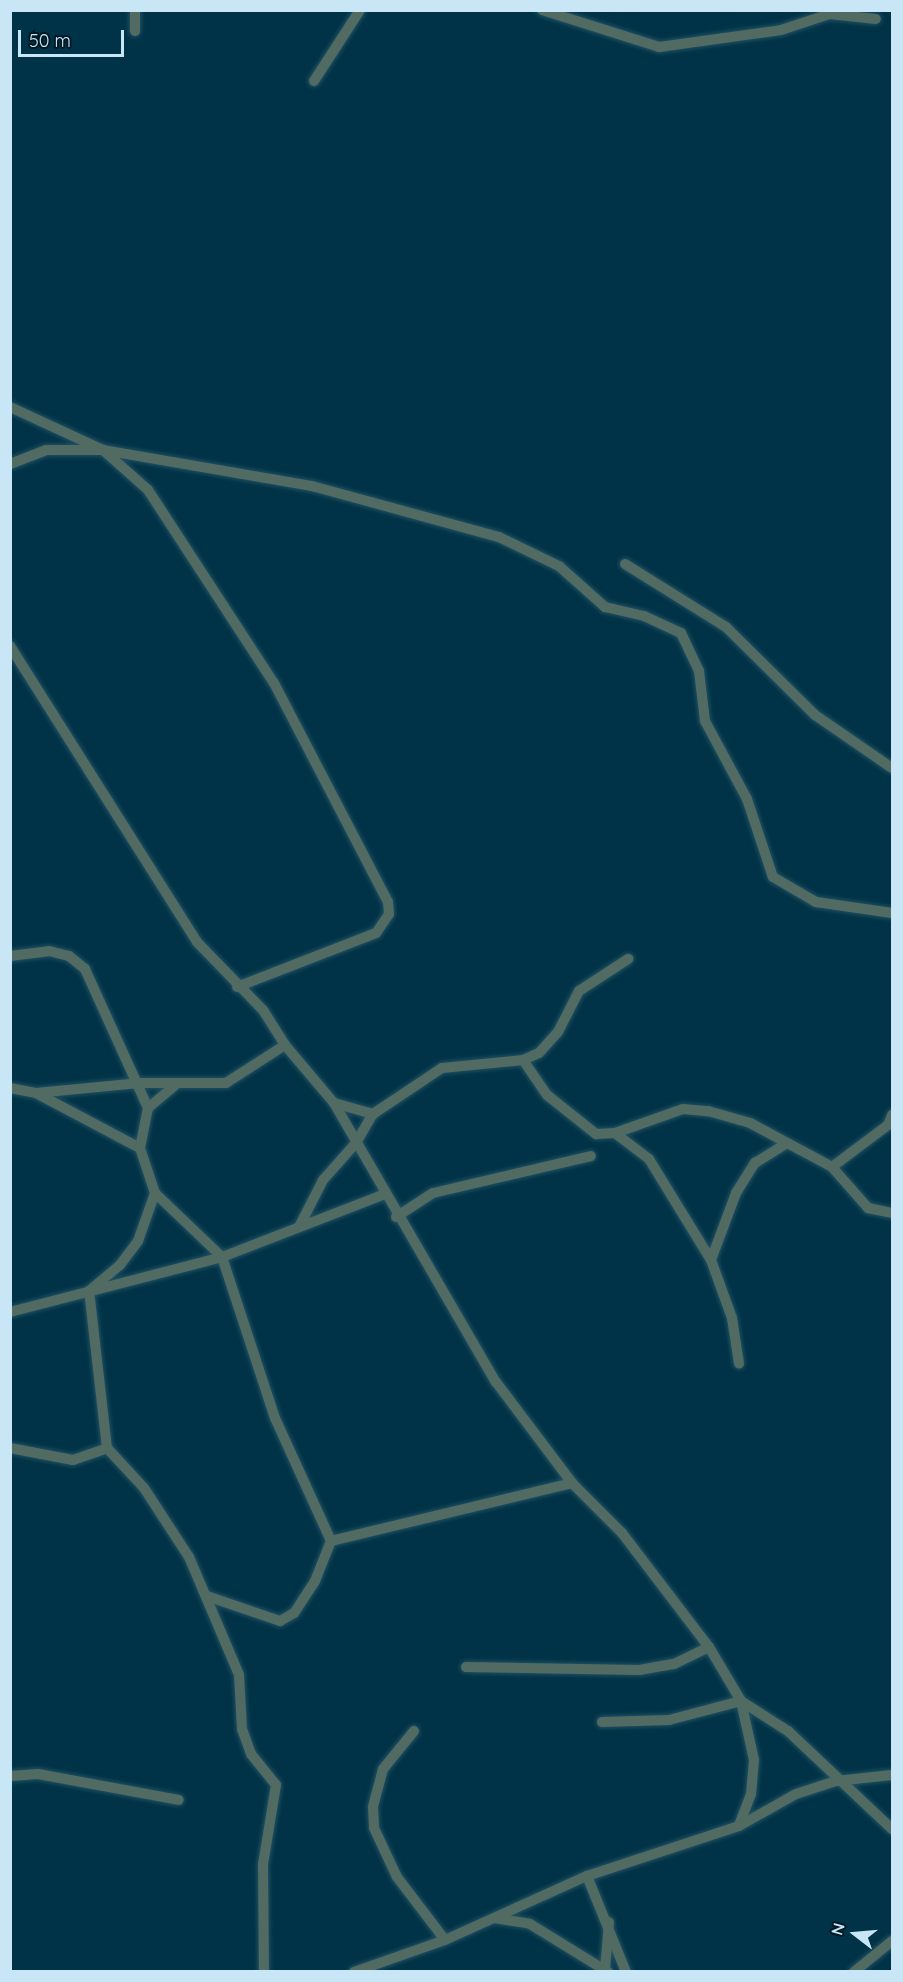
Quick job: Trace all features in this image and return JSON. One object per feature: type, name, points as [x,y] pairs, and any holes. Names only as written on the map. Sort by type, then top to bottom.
[{"type":"street","points":[[135,10],[135,31]]},
{"type":"street","points":[[314,81],[360,10]]},
{"type":"street","points":[[542,10],[659,47],[781,30],[830,14],[876,20]]},
{"type":"street","points":[[10,407],[104,450],[148,490],[274,683],[388,902],[389,914],[375,933],[237,987]]},
{"type":"street","points":[[10,464],[46,450],[104,450],[312,486],[499,537],[560,566],[605,607],[644,616],[681,633],[699,671],[705,721],[747,799],[773,877],[816,902],[892,913]]},
{"type":"street","points":[[625,564],[726,627],[815,715],[892,768]]},
{"type":"street","points":[[10,646],[89,764],[167,898],[237,987],[263,1010],[285,1045],[334,1102],[383,1195],[496,1382],[572,1483],[622,1533],[709,1647],[741,1701],[754,1760],[751,1794],[739,1826]]},
{"type":"street","points":[[10,956],[49,951],[69,956],[85,969],[139,1083],[148,1108],[140,1148],[155,1193],[222,1257],[275,1418],[331,1541],[315,1581],[294,1613],[280,1621],[207,1596]]},
{"type":"street","points":[[299,1227],[323,1180],[356,1143],[373,1114],[442,1068],[523,1060],[539,1053],[558,1032],[579,991],[628,959]]},
{"type":"street","points":[[10,1088],[36,1093],[139,1083],[175,1085],[226,1083],[285,1045]]},
{"type":"street","points":[[523,1060],[547,1095],[578,1123],[596,1134],[615,1133],[693,1109],[750,1123],[785,1144],[832,1167],[868,1208],[892,1213]]},
{"type":"street","points":[[148,1108],[175,1085]]},
{"type":"street","points":[[36,1093],[140,1148]]},
{"type":"street","points":[[334,1102],[373,1114]]},
{"type":"street","points":[[832,1167],[888,1125],[892,1115]]},
{"type":"street","points":[[615,1133],[649,1159],[711,1260],[732,1318],[739,1364]]},
{"type":"street","points":[[711,1260],[736,1193],[755,1163],[785,1144]]},
{"type":"street","points":[[396,1217],[433,1193],[591,1156]]},
{"type":"street","points":[[89,1291],[120,1265],[138,1241],[155,1193]]},
{"type":"street","points":[[10,1312],[222,1257],[383,1195]]},
{"type":"street","points":[[89,1291],[107,1448],[144,1488],[189,1557],[239,1675],[242,1729],[252,1754],[276,1785],[264,1864],[264,1971]]},
{"type":"street","points":[[10,1448],[73,1460],[107,1448]]},
{"type":"street","points":[[331,1541],[572,1483]]},
{"type":"street","points":[[466,1667],[639,1670],[674,1664],[709,1647]]},
{"type":"street","points":[[602,1722],[669,1719],[741,1701],[788,1731],[836,1781],[892,1829]]},
{"type":"street","points":[[414,1731],[383,1769],[372,1807],[374,1828],[396,1877],[445,1940]]},
{"type":"street","points":[[10,1776],[38,1774],[179,1800]]},
{"type":"street","points":[[354,1971],[445,1940],[586,1876],[739,1826],[796,1794],[836,1781],[892,1775]]},
{"type":"street","points":[[586,1876],[610,1921],[626,1971]]},
{"type":"street","points":[[494,1918],[531,1924],[607,1970],[610,1921]]},
{"type":"street","points":[[854,1971],[892,1941]]}]
